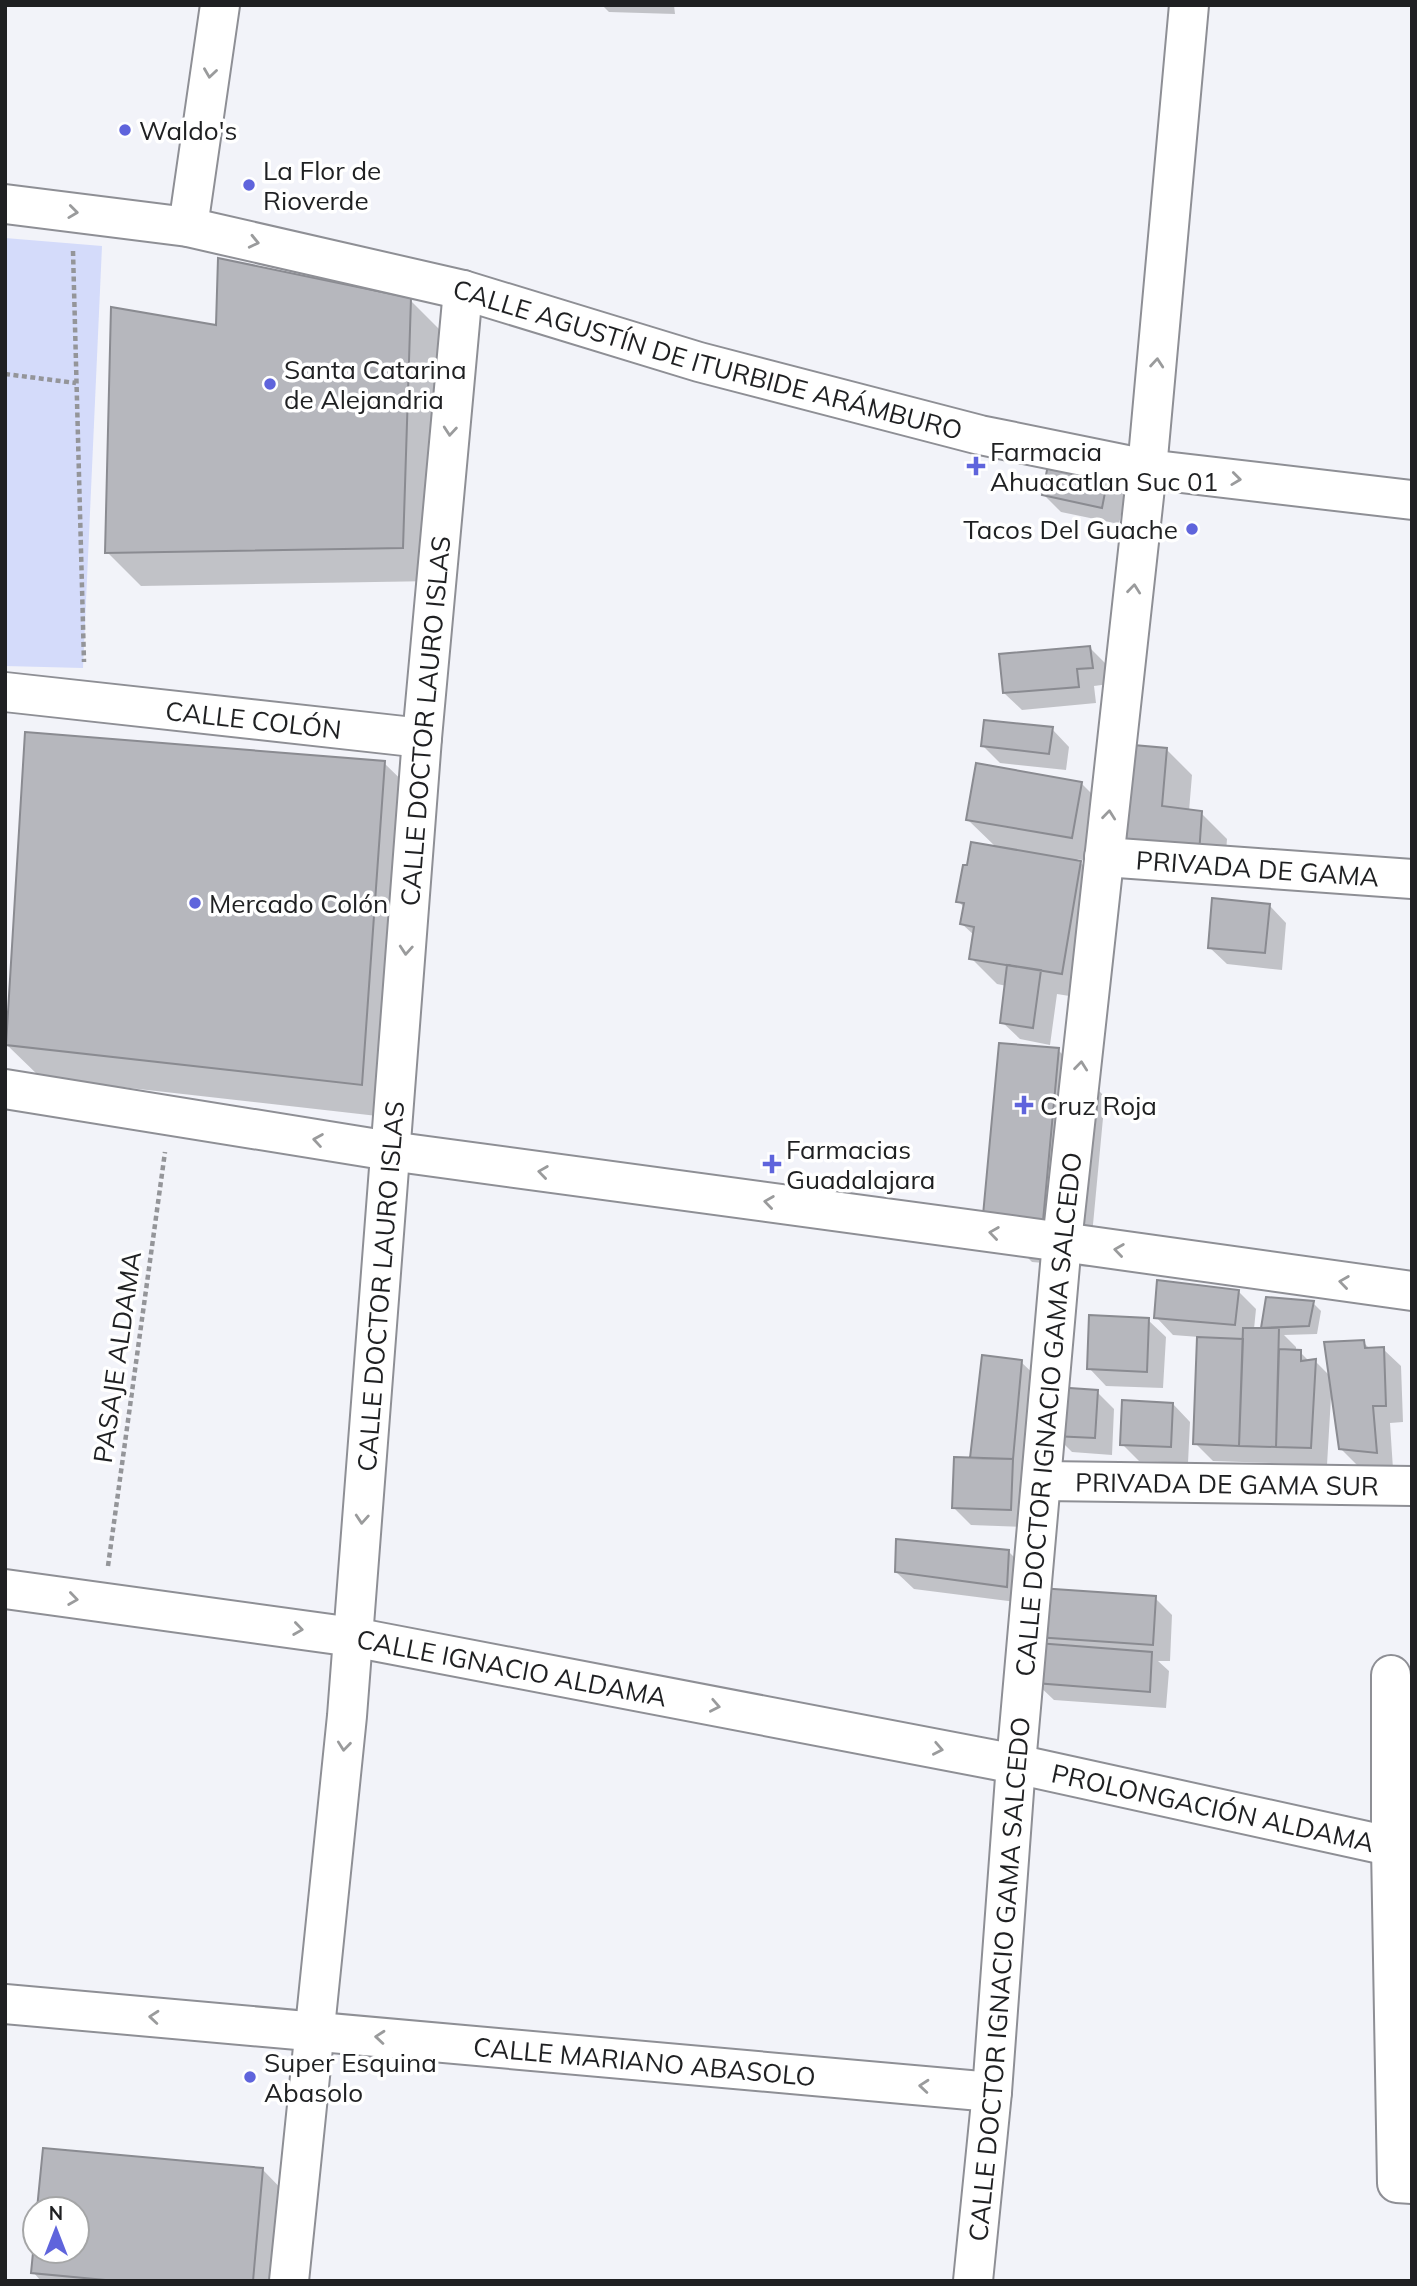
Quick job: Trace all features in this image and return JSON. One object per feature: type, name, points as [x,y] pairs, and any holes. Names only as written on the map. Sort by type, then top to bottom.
[{"type":"street","points":[[188,227],[220,5]]},
{"type":"street","name":"CALLE DOCTOR IGNACIO GAMA SALCEDO","points":[[972,2281],[992,2092],[1016,1764],[1062,1242],[1147,469],[1189,5]]},
{"type":"street","name":"CALLE AGUSTÍN DE ITURBIDE ARÁMBURO","points":[[5,204],[188,227],[463,289],[726,369],[980,435],[1147,469],[1412,500]]},
{"type":"street","name":"CALLE DOCTOR LAURO ISLAS","points":[[289,2281],[347,1716],[422,738],[463,289]]},
{"type":"street","name":"CALLE COLÓN","points":[[5,692],[422,738]]},
{"type":"street","name":"PRIVADA DE GAMA","points":[[1104,857],[1412,879]]},
{"type":"street","points":[[5,1089],[390,1151],[1412,1291]]},
{"type":"street","name":"PRIVADA DE GAMA SUR","points":[[1043,1481],[1412,1486]]},
{"type":"street","name":"CALLE IGNACIO ALDAMA","points":[[5,1589],[353,1637],[1016,1764]]},
{"type":"street","points":[[1391,1675],[1401,1849],[1404,2184]]},
{"type":"street","name":"PROLONGACIÓN ALDAMA","points":[[1016,1764],[1401,1849]]},
{"type":"street","name":"CALLE MARIANO ABASOLO","points":[[5,2004],[992,2092]]},
{"type":"path","points":[[72,211],[85,701]]},
{"type":"path","points":[[5,374],[76,383]]},
{"type":"path","name":"PASAJE ALDAMA","points":[[103,1603],[170,1116]]},
{"type":"shaded area","points":[[5,238],[102,246],[83,668],[5,666]]},
{"type":"building","points":[[218,258],[411,298],[403,548],[105,553],[111,307],[216,325]]},
{"type":"building","points":[[1048,465],[1108,477],[1102,508],[1042,495]]},
{"type":"building","points":[[1090,646],[1093,668],[1077,669],[1079,687],[1003,693],[999,654]]},
{"type":"building","points":[[984,720],[1053,727],[1049,754],[981,746]]},
{"type":"building","name":"Mercado Colón","points":[[25,732],[385,761],[362,1085],[6,1045]]},
{"type":"building","points":[[1122,744],[1167,748],[1162,806],[1202,811],[1199,854],[1110,845]]},
{"type":"building","points":[[976,763],[1082,782],[1072,838],[966,820]]},
{"type":"building","points":[[971,842],[1081,861],[1062,974],[969,959],[974,927],[960,924],[964,903],[956,902],[963,865],[967,865]]},
{"type":"building","points":[[1212,898],[1270,904],[1265,953],[1208,948]]},
{"type":"building","points":[[1007,965],[1041,970],[1033,1028],[1000,1023]]},
{"type":"building","name":"Cruz Roja","points":[[999,1043],[1059,1048],[1043,1221],[983,1215]]},
{"type":"building","points":[[1157,1280],[1239,1290],[1235,1325],[1154,1318]]},
{"type":"building","points":[[1266,1297],[1314,1301],[1309,1326],[1261,1328]]},
{"type":"building","points":[[1089,1315],[1149,1318],[1147,1372],[1087,1369]]},
{"type":"building","points":[[1243,1328],[1279,1328],[1276,1447],[1239,1446]]},
{"type":"building","points":[[1197,1337],[1243,1339],[1239,1446],[1193,1444]]},
{"type":"building","points":[[1364,1340],[1365,1348],[1384,1347],[1386,1406],[1373,1406],[1377,1453],[1339,1449],[1324,1342]]},
{"type":"building","points":[[1279,1349],[1301,1350],[1301,1361],[1316,1359],[1311,1448],[1276,1447]]},
{"type":"building","points":[[982,1355],[1022,1360],[1013,1459],[970,1458]]},
{"type":"building","points":[[1055,1387],[1098,1390],[1095,1438],[1053,1436]]},
{"type":"building","points":[[1122,1400],[1173,1403],[1171,1447],[1120,1445]]},
{"type":"building","points":[[954,1457],[1013,1459],[1011,1510],[952,1508]]},
{"type":"building","points":[[896,1539],[1009,1550],[1007,1587],[895,1572]]},
{"type":"building","points":[[1039,1588],[1156,1596],[1153,1645],[1036,1637]]},
{"type":"building","points":[[1037,1643],[1152,1652],[1150,1692],[1035,1683]]},
{"type":"building","points":[[43,2148],[263,2168],[253,2281],[116,2281],[31,2273],[32,2265],[91,2265],[91,2195],[38,2195]]},
{"type":"place","name":"Waldo's","points":[[125,130]]},
{"type":"place","name":"La Flor de Rioverde","points":[[249,185]]},
{"type":"place","name":"Santa Catarina de Alejandria","points":[[270,384]]},
{"type":"place","name":"Farmacia Ahuacatlan Suc 01","points":[[976,466]]},
{"type":"place","name":"Tacos Del Guache","points":[[1192,529]]},
{"type":"place","name":"Mercado Colón","points":[[195,903]]},
{"type":"place","name":"Cruz Roja","points":[[1024,1105]]},
{"type":"place","name":"Farmacias Guadalajara","points":[[772,1164]]},
{"type":"place","name":"Super Esquina Abasolo","points":[[250,2077]]}]
